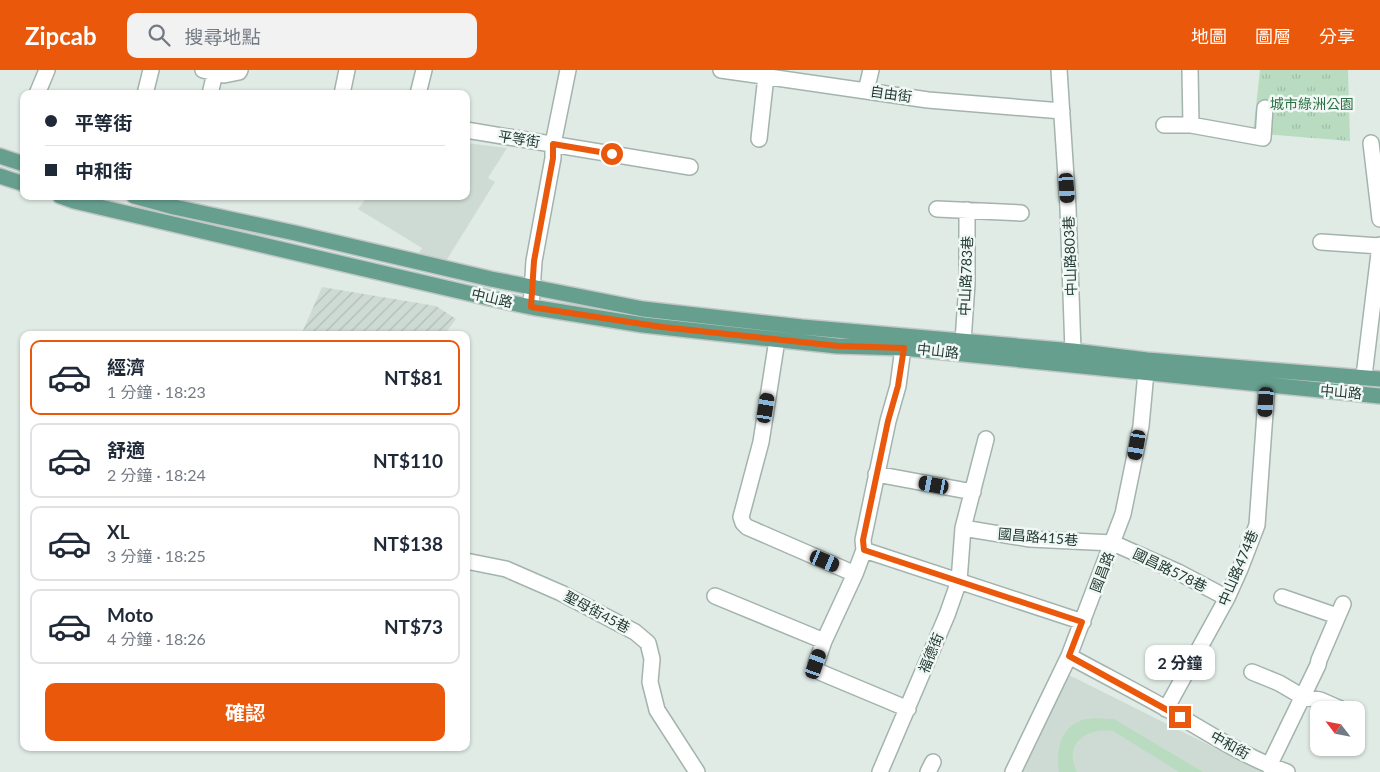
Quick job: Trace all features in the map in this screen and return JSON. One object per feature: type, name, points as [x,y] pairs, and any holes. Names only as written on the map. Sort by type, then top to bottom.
[{"type":"main road","points":[[0,156],[20,163]]},
{"type":"main road","points":[[0,176],[20,183]]},
{"type":"main road","name":"中山路","points":[[71,200],[531,307],[643,325],[838,346],[904,348],[1146,366],[1380,378]]},
{"type":"main road","name":"中山路","points":[[149,200],[491,279],[643,309],[802,327],[1073,352],[1146,366],[1267,385],[1380,396]]},
{"type":"street","points":[[39,90],[47,70]]},
{"type":"street","points":[[146,90],[151,70]]},
{"type":"street","points":[[210,90],[209,71],[224,75],[239,72],[240,70]]},
{"type":"street","points":[[343,90],[348,70]]},
{"type":"street","points":[[419,90],[424,70]]},
{"type":"street","points":[[531,307],[534,261],[553,158],[553,144],[568,70]]},
{"type":"street","name":"自由街","points":[[728,70],[928,100],[1062,111]]},
{"type":"street","points":[[866,91],[870,70]]},
{"type":"street","name":"中山路803巷","points":[[1059,70],[1068,208],[1073,352]]},
{"type":"street","points":[[1190,70],[1191,125]]},
{"type":"street","points":[[759,139],[766,76]]},
{"type":"street","points":[[1164,124],[1191,125],[1263,138],[1264,108]]},
{"type":"street","name":"平等街","points":[[470,131],[690,167]]},
{"type":"street","points":[[1371,143],[1380,219]]},
{"type":"street","points":[[937,209],[1021,213]]},
{"type":"street","name":"中山路783巷","points":[[962,341],[967,284],[967,210]]},
{"type":"street","points":[[1321,242],[1380,245],[1364,376]]},
{"type":"street","points":[[777,340],[761,442],[741,517],[743,523],[747,527],[855,574]]},
{"type":"street","points":[[904,348],[898,386],[876,474],[863,540],[864,550],[824,641],[816,664],[817,670],[822,673],[908,709]]},
{"type":"street","name":"國昌路","points":[[1013,772],[1069,656],[1123,514],[1140,426],[1146,366]]},
{"type":"street","name":"中山路474巷","points":[[1166,708],[1227,598],[1240,570],[1256,525],[1267,385]]},
{"type":"street","name":"福德街","points":[[880,772],[947,615],[959,581],[964,528],[986,438]]},
{"type":"street","points":[[876,474],[973,492]]},
{"type":"street","name":"國昌路415巷","points":[[964,528],[1030,539],[1113,543]]},
{"type":"street","name":"國昌路578巷","points":[[1113,543],[1178,572],[1227,598]]},
{"type":"street","points":[[864,550],[1082,622]]},
{"type":"street","name":"聖母街45巷","points":[[470,562],[506,569],[561,593],[635,632],[648,643],[652,659],[650,682],[656,710],[697,772]]},
{"type":"street","points":[[715,596],[824,641]]},
{"type":"street","points":[[1270,766],[1318,664],[1340,610],[1282,597]]},
{"type":"street","name":"中和街","points":[[1069,656],[1166,708],[1236,750],[1287,772]]},
{"type":"street","points":[[1252,672],[1279,683],[1303,697],[1322,701]]},
{"type":"shaded area","points":[[470,143],[507,148],[488,178],[495,182],[446,261],[419,253],[422,248],[358,209],[365,200],[470,200]]},
{"type":"shaded area","points":[[322,287],[436,306],[456,319],[447,331],[303,331]]},
{"type":"shaded area","points":[[1065,673],[1231,756],[1270,772],[1023,772]]},
{"type":"green space","name":"城市綠洲公園","points":[[1260,70],[1348,70],[1350,141],[1253,133]]},
{"type":"green space","points":[[1094,718],[1114,719],[1203,772],[1179,772],[1113,731],[1103,730],[1086,735],[1075,746],[1073,762],[1077,772],[1059,772],[1058,758],[1063,737],[1072,726],[1080,721]]},
{"type":"route","points":[[612,154],[553,144],[553,158],[534,261],[531,307],[643,325],[838,346],[904,348],[898,386],[888,421],[863,540],[864,550],[1082,622],[1069,656],[1180,717]]}]
